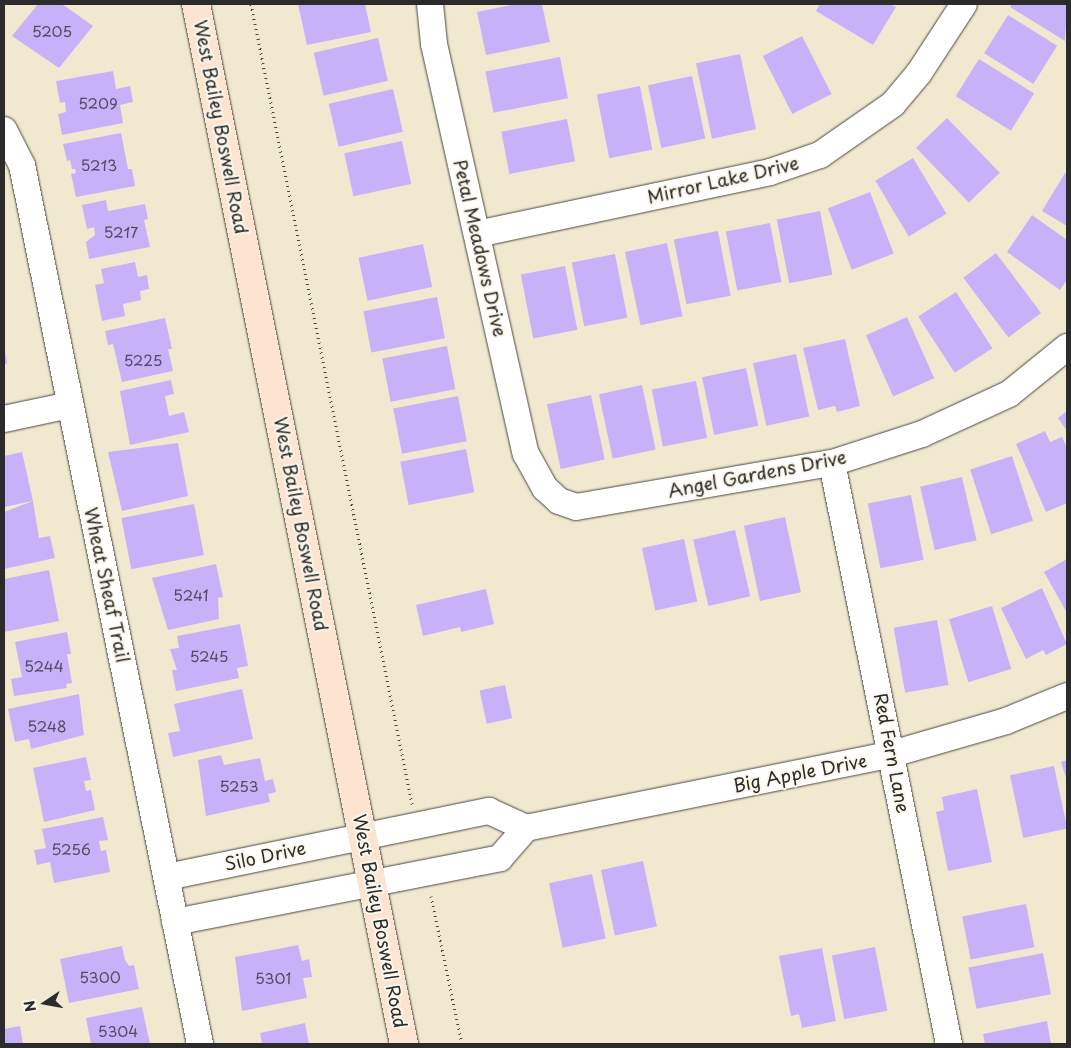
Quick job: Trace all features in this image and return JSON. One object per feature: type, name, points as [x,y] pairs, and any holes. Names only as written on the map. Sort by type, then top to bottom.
[{"type":"main road","name":"West Bailey Boswell Road","points":[[196,4],[404,1044]]},
{"type":"street","name":"Petal Meadows Drive","points":[[430,4],[434,44],[526,454],[545,488]]},
{"type":"street","name":"Mirror Lake Drive","points":[[477,234],[770,172],[820,155],[893,104],[919,72],[964,4]]},
{"type":"street","name":"Wheat Sheaf Trail","points":[[4,130],[22,165],[200,1044]]},
{"type":"street","name":"Angel Gardens Drive","points":[[545,488],[559,500],[576,507],[832,463],[922,434],[1009,394],[1067,347]]},
{"type":"street","points":[[4,418],[70,405]]},
{"type":"street","name":"Red Fern Lane","points":[[832,463],[949,1044]]},
{"type":"street","name":"Big Apple Drive","points":[[526,828],[892,754],[1006,720],[1067,696]]},
{"type":"street","points":[[175,922],[500,858],[526,828],[489,811],[363,835]]},
{"type":"street","name":"Silo Drive","points":[[167,877],[363,835]]},
{"type":"path","points":[[252,4],[416,825]]},
{"type":"path","points":[[426,872],[462,1044]]},
{"type":"building","points":[[38,4],[62,4],[93,26],[59,68],[12,36]]},
{"type":"building","points":[[298,4],[365,4],[371,32],[307,45]]},
{"type":"building","points":[[516,4],[542,4],[550,42],[486,55],[477,12]]},
{"type":"building","points":[[820,4],[890,4],[896,7],[873,45],[816,11]]},
{"type":"building","points":[[1012,4],[1067,4],[1065,41],[1010,7]]},
{"type":"building","points":[[1008,15],[1057,46],[1033,84],[984,53]]},
{"type":"building","points":[[802,36],[832,94],[792,114],[763,56]]},
{"type":"building","points":[[378,38],[388,81],[324,96],[314,53]]},
{"type":"building","points":[[740,54],[756,129],[712,139],[696,63]]},
{"type":"building","points":[[560,57],[568,98],[493,113],[485,72]]},
{"type":"building","points":[[979,59],[1034,93],[1011,131],[956,96]]},
{"type":"building","points":[[113,71],[116,89],[130,86],[133,102],[120,105],[123,123],[62,135],[58,114],[66,112],[65,102],[60,103],[56,81]]},
{"type":"building","points":[[692,76],[705,139],[661,148],[648,85]]},
{"type":"building","points":[[640,86],[652,150],[609,158],[597,94]]},
{"type":"building","points":[[393,89],[403,132],[339,147],[329,104]]},
{"type":"building","points":[[947,118],[1000,173],[969,203],[916,148]]},
{"type":"building","points":[[567,119],[575,161],[509,174],[501,132]]},
{"type":"building","points":[[121,133],[128,169],[132,169],[135,186],[76,197],[71,174],[76,173],[75,169],[72,169],[70,160],[67,161],[63,144]]},
{"type":"building","points":[[402,141],[411,184],[353,196],[344,153]]},
{"type":"building","points":[[913,158],[946,214],[909,236],[875,181]]},
{"type":"building","points":[[1065,173],[1067,174],[1067,226],[1042,211]]},
{"type":"building","points":[[870,192],[894,254],[852,270],[828,208]]},
{"type":"building","points":[[106,200],[108,211],[145,204],[148,219],[144,220],[150,247],[89,259],[86,242],[95,235],[94,227],[87,229],[82,205]]},
{"type":"building","points":[[820,211],[832,275],[789,283],[777,219]]},
{"type":"building","points":[[1032,215],[1067,240],[1067,280],[1060,290],[1007,252]]},
{"type":"building","points":[[770,223],[781,282],[737,290],[726,232]]},
{"type":"building","points":[[718,231],[731,296],[686,304],[674,240]]},
{"type":"building","points":[[667,243],[683,316],[641,325],[625,252]]},
{"type":"building","points":[[423,244],[432,287],[368,301],[358,258]]},
{"type":"building","points":[[996,253],[1041,313],[1008,338],[963,278]]},
{"type":"building","points":[[615,254],[627,318],[584,326],[572,262]]},
{"type":"building","points":[[135,262],[138,277],[147,275],[149,289],[140,291],[141,300],[123,304],[125,316],[102,321],[95,285],[104,283],[101,269]]},
{"type":"building","points":[[565,266],[577,330],[533,338],[521,275]]},
{"type":"building","points":[[956,292],[992,348],[955,373],[918,317]]},
{"type":"building","points":[[437,297],[445,338],[371,353],[363,311]]},
{"type":"building","points":[[907,317],[934,378],[893,397],[866,335]]},
{"type":"building","points":[[165,318],[172,349],[168,349],[173,371],[122,382],[113,344],[108,345],[105,331]]},
{"type":"building","points":[[845,339],[860,406],[837,412],[835,406],[818,410],[803,348]]},
{"type":"building","points":[[447,346],[455,389],[391,402],[382,359]]},
{"type":"building","points":[[5,351],[7,364],[4,364]]},
{"type":"building","points":[[796,354],[809,417],[766,426],[753,363]]},
{"type":"building","points":[[746,368],[758,426],[714,435],[702,377]]},
{"type":"building","points":[[171,380],[174,394],[165,396],[169,416],[184,412],[189,432],[130,445],[120,391]]},
{"type":"building","points":[[696,381],[707,438],[663,447],[652,390]]},
{"type":"building","points":[[642,385],[656,450],[613,459],[599,394]]},
{"type":"building","points":[[591,395],[605,460],[561,469],[547,404]]},
{"type":"building","points":[[458,396],[467,441],[402,454],[393,409]]},
{"type":"building","points":[[1067,411],[1067,431],[1058,418]]},
{"type":"building","points":[[1045,431],[1050,442],[1062,437],[1067,448],[1067,503],[1046,512],[1016,444]]},
{"type":"building","points":[[178,443],[188,496],[122,511],[108,452]]},
{"type":"building","points":[[466,449],[474,492],[409,505],[400,462]]},
{"type":"building","points":[[22,452],[33,501],[4,507],[4,456]]},
{"type":"building","points":[[1012,456],[1033,521],[991,534],[970,470]]},
{"type":"building","points":[[962,477],[977,540],[935,550],[920,487]]},
{"type":"building","points":[[911,495],[924,560],[880,568],[868,503]]},
{"type":"building","points":[[33,501],[39,538],[50,536],[55,558],[4,569],[4,512]]},
{"type":"building","points":[[194,504],[204,555],[131,569],[121,518]]},
{"type":"building","points":[[785,517],[801,592],[760,601],[744,526]]},
{"type":"building","points":[[735,530],[750,596],[708,606],[693,540]]},
{"type":"building","points":[[684,539],[697,602],[655,611],[642,548]]},
{"type":"building","points":[[1067,559],[1067,613],[1044,572]]},
{"type":"building","points":[[216,564],[223,597],[218,598],[219,619],[168,630],[152,578]]},
{"type":"building","points":[[49,570],[59,621],[4,632],[4,579]]},
{"type":"building","points":[[1042,588],[1067,644],[1046,655],[1043,650],[1026,659],[1001,608]]},
{"type":"building","points":[[486,589],[494,624],[461,632],[460,627],[423,636],[416,605]]},
{"type":"building","points":[[992,606],[1011,669],[968,682],[949,619]]},
{"type":"building","points":[[937,620],[948,685],[905,693],[894,628]]},
{"type":"building","points":[[240,624],[248,666],[237,668],[239,678],[176,691],[172,670],[177,670],[170,649],[179,648],[177,636]]},
{"type":"building","points":[[67,632],[71,654],[67,654],[72,683],[66,684],[67,688],[14,696],[11,679],[22,677],[15,642]]},
{"type":"building","points":[[505,685],[512,718],[487,724],[480,690]]},
{"type":"building","points":[[242,689],[253,739],[173,757],[168,733],[180,731],[174,704]]},
{"type":"building","points":[[79,694],[84,735],[31,749],[29,739],[15,742],[8,709]]},
{"type":"building","points":[[221,755],[224,765],[260,758],[265,781],[273,779],[276,792],[268,794],[270,802],[206,816],[198,760]]},
{"type":"building","points":[[86,757],[91,780],[84,781],[86,791],[91,790],[95,810],[44,822],[33,768]]},
{"type":"building","points":[[1067,760],[1067,781],[1061,762]]},
{"type":"building","points":[[1054,766],[1067,829],[1023,838],[1010,775]]},
{"type":"building","points":[[977,789],[992,862],[948,871],[936,812],[944,810],[942,797]]},
{"type":"building","points":[[103,817],[108,840],[99,841],[101,851],[106,850],[110,872],[54,883],[50,862],[37,865],[34,850],[46,848],[42,829]]},
{"type":"building","points":[[643,861],[657,927],[615,935],[601,870]]},
{"type":"building","points":[[592,874],[606,939],[563,948],[549,883]]},
{"type":"building","points":[[1026,904],[1034,947],[971,960],[962,916]]},
{"type":"building","points":[[298,945],[302,961],[309,959],[312,977],[303,978],[307,998],[242,1011],[235,957]]},
{"type":"building","points":[[122,946],[125,960],[129,966],[134,965],[139,989],[69,1003],[60,959]]},
{"type":"building","points":[[875,947],[887,1011],[844,1019],[832,955]]},
{"type":"building","points":[[822,948],[836,1021],[802,1028],[799,1014],[791,1016],[779,956]]},
{"type":"building","points":[[1043,953],[1051,994],[976,1009],[968,968]]},
{"type":"building","points":[[142,1007],[150,1044],[91,1044],[86,1018]]},
{"type":"building","points":[[1047,1021],[1051,1044],[985,1044],[983,1034]]},
{"type":"building","points":[[305,1023],[309,1044],[262,1044],[260,1033]]},
{"type":"building","points":[[20,1026],[23,1044],[4,1044],[4,1029]]}]
